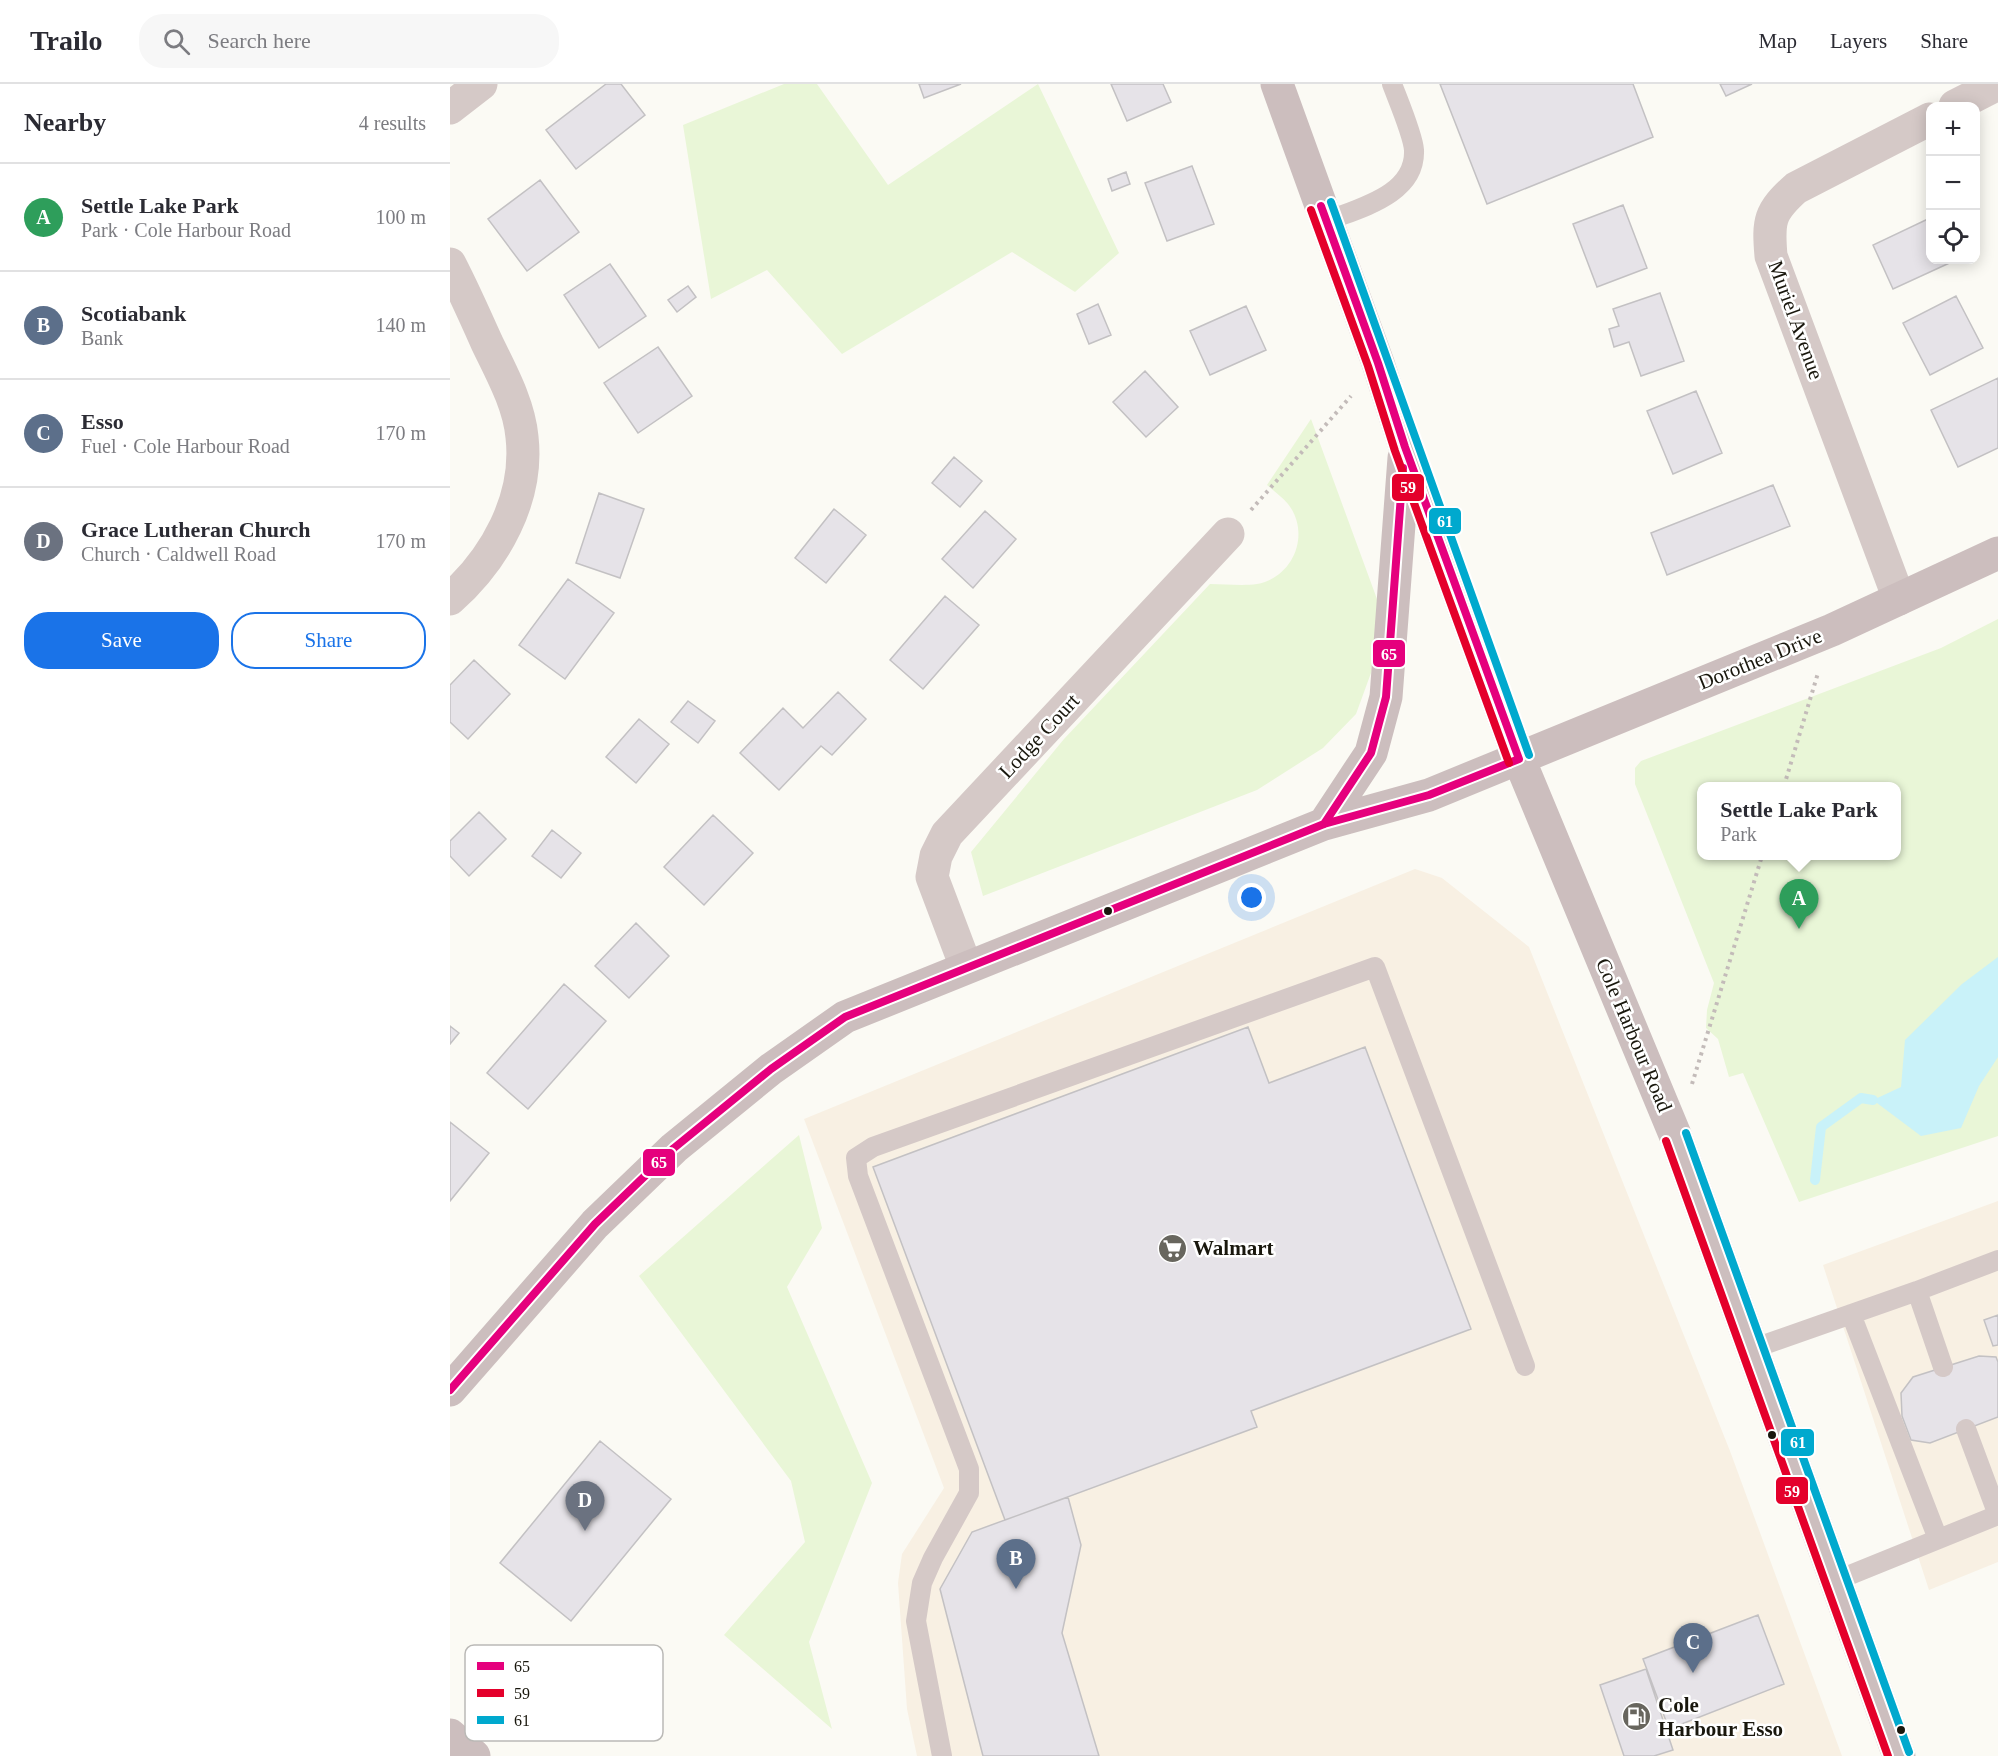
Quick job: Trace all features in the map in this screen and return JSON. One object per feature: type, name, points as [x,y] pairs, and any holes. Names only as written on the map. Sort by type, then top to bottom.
[{"type":"main road","name":"Cole Harbour Road","points":[[1277,84],[1378,363],[1405,447],[1519,759],[1676,1137],[1899,1756]]},
{"type":"main road","points":[[1324,824],[1371,753],[1386,697],[1405,447]]},
{"type":"main road","name":"Dorothea Drive","points":[[450,1390],[595,1224],[674,1148],[771,1069],[845,1017],[1324,824],[1430,795],[1832,630],[1998,553]]},
{"type":"main road","points":[[450,1735],[474,1756]]},
{"type":"street","points":[[450,108],[481,84]]},
{"type":"street","points":[[1963,102],[1998,84]]},
{"type":"street","name":"Muriel Avenue","points":[[1899,599],[1771,256],[1768,224],[1778,204],[1796,188],[1926,121]]},
{"type":"street","points":[[450,264],[515,406],[522,437],[522,465],[518,494],[509,521],[494,549],[473,576],[450,599]]},
{"type":"street","name":"Lodge Court","points":[[966,967],[932,877],[936,856],[947,834],[1228,534]]},
{"type":"lane","points":[[1327,221],[1384,198],[1409,176],[1414,150],[1392,84]]},
{"type":"lane","points":[[942,1756],[916,1621],[926,1575],[969,1493],[969,1469],[858,1176],[856,1158],[873,1147],[1376,967],[1525,1366]]},
{"type":"lane","points":[[1752,1349],[1998,1260]]},
{"type":"lane","points":[[1917,1291],[1943,1367]]},
{"type":"lane","points":[[1851,1314],[1938,1539]]},
{"type":"lane","points":[[1835,1581],[1998,1515],[1966,1429]]},
{"type":"path","points":[[1228,534],[1276,485],[1378,363]]},
{"type":"path","points":[[1785,782],[1832,630]]},
{"type":"path","points":[[1676,1137],[1760,860]]},
{"type":"shaded area","points":[[1415,869],[1442,878],[1529,947],[1730,1451],[1842,1756],[917,1756],[907,1709],[898,1583],[902,1554],[944,1488],[804,1119]]},
{"type":"shaded area","points":[[1998,1201],[1998,1562],[1929,1590],[1823,1265]]},
{"type":"green space","points":[[784,84],[817,84],[888,185],[1038,84],[1119,253],[1075,292],[1012,252],[842,354],[767,270],[711,299],[683,125]]},
{"type":"green space","points":[[1311,419],[1381,610],[1375,662],[1356,714],[1323,748],[1257,790],[983,896],[971,852],[1064,739],[1210,584],[1257,584],[1281,573],[1289,563],[1298,540],[1295,515],[1286,501],[1267,485]]},
{"type":"green space","points":[[1998,619],[1998,1136],[1799,1202],[1743,1073],[1729,1077],[1718,1039],[1706,1028],[1707,1010],[1714,983],[1635,784],[1635,768],[1641,761],[1941,648]]},
{"type":"green space","points":[[799,1135],[822,1228],[787,1287],[872,1483],[809,1642],[832,1729],[724,1635],[805,1542],[791,1481],[639,1276]]},
{"type":"water","points":[[1998,957],[1998,1057],[1979,1086],[1961,1128],[1921,1136],[1873,1100],[1901,1087],[1905,1040],[1962,984]]},
{"type":"building","points":[[606,84],[621,84],[645,115],[576,169],[546,130]]},
{"type":"building","points":[[919,84],[961,84],[924,98]]},
{"type":"building","points":[[1111,84],[1163,84],[1171,102],[1127,121]]},
{"type":"building","points":[[1440,84],[1633,84],[1653,137],[1487,204]]},
{"type":"building","points":[[1720,84],[1752,84],[1726,96]]},
{"type":"building","points":[[1192,166],[1214,224],[1167,241],[1145,183]]},
{"type":"building","points":[[1126,172],[1130,184],[1112,191],[1108,179]]},
{"type":"building","points":[[540,180],[579,232],[527,271],[488,219]]},
{"type":"building","points":[[1623,205],[1647,268],[1597,287],[1573,224]]},
{"type":"building","points":[[1926,220],[1926,264],[1947,264],[1893,289],[1873,245]]},
{"type":"building","points":[[610,264],[646,316],[599,348],[564,295]]},
{"type":"building","points":[[688,286],[696,297],[677,312],[668,300]]},
{"type":"building","points":[[1660,293],[1684,361],[1641,376],[1629,342],[1614,347],[1609,329],[1619,326],[1613,309]]},
{"type":"building","points":[[1956,296],[1983,348],[1930,375],[1903,323]]},
{"type":"building","points":[[1098,304],[1111,335],[1089,344],[1077,314]]},
{"type":"building","points":[[1246,306],[1266,350],[1210,375],[1190,331]]},
{"type":"building","points":[[658,347],[692,396],[638,433],[604,383]]},
{"type":"building","points":[[1145,371],[1178,407],[1146,437],[1113,402]]},
{"type":"building","points":[[1998,378],[1998,448],[1958,467],[1931,410]]},
{"type":"building","points":[[1696,391],[1722,453],[1673,474],[1647,411]]},
{"type":"building","points":[[954,457],[982,481],[960,507],[932,483]]},
{"type":"building","points":[[1773,485],[1790,526],[1667,575],[1651,533]]},
{"type":"building","points":[[599,493],[644,509],[620,578],[576,563]]},
{"type":"building","points":[[834,509],[866,535],[826,583],[795,558]]},
{"type":"building","points":[[985,511],[1016,539],[973,588],[942,559]]},
{"type":"building","points":[[568,579],[614,613],[565,679],[519,645]]},
{"type":"building","points":[[945,596],[979,625],[923,689],[890,660]]},
{"type":"building","points":[[474,660],[510,694],[468,739],[450,722],[450,685]]},
{"type":"building","points":[[838,692],[866,719],[832,755],[821,746],[779,790],[740,753],[783,708],[803,728]]},
{"type":"building","points":[[688,701],[715,721],[698,743],[671,722]]},
{"type":"building","points":[[639,719],[669,744],[636,783],[606,757]]},
{"type":"building","points":[[479,812],[506,839],[469,876],[450,856],[450,841]]},
{"type":"building","points":[[713,815],[753,853],[704,905],[664,867]]},
{"type":"building","points":[[552,830],[581,853],[561,878],[532,856]]},
{"type":"building","points":[[636,923],[669,956],[629,998],[595,966]]},
{"type":"building","points":[[564,984],[606,1021],[528,1109],[487,1073]]},
{"type":"building","points":[[450,1026],[459,1033],[450,1044]]},
{"type":"building","name":"Walmart","points":[[1248,1027],[1269,1083],[1365,1047],[1471,1329],[1251,1411],[1257,1427],[1005,1520],[873,1167]]},
{"type":"building","points":[[450,1122],[489,1153],[450,1201]]},
{"type":"building","points":[[1998,1315],[1998,1345],[1993,1346],[1984,1320]]},
{"type":"building","points":[[1979,1356],[1996,1357],[1998,1362],[1998,1417],[1930,1443],[1911,1440],[1902,1416],[1901,1393],[1913,1377]]},
{"type":"building","points":[[600,1441],[671,1499],[571,1621],[500,1563]]},
{"type":"building","points":[[1068,1497],[1081,1545],[1062,1633],[1099,1756],[983,1756],[940,1589],[972,1532]]},
{"type":"building","points":[[1758,1615],[1784,1684],[1669,1729],[1643,1659]]},
{"type":"building","name":"Cole Harbour Esso","points":[[1646,1669],[1673,1750],[1654,1756],[1624,1756],[1600,1685]]},
{"type":"waterway","points":[[1815,1180],[1821,1127],[1861,1098],[1873,1100]]},
{"type":"transit line","name":"61","points":[[1331,202],[1529,755]]},
{"type":"transit line","name":"65","points":[[450,1390],[595,1224],[674,1148],[771,1069],[845,1017],[1324,824],[1429,795],[1519,759],[1405,447],[1378,363],[1321,206]]},
{"type":"transit line","name":"59","points":[[1311,210],[1368,366],[1395,451],[1509,763]]},
{"type":"transit line","name":"65","points":[[1324,824],[1371,753],[1386,697],[1403,468]]},
{"type":"transit line","name":"61","points":[[1686,1133],[1909,1752]]},
{"type":"transit line","name":"59","points":[[1666,1141],[1888,1756]]},
{"type":"place","name":"Settle Lake Park","points":[[1799,929]]},
{"type":"place","name":"Walmart","points":[[1172,1248]]},
{"type":"place","name":"Grace Lutheran Church","points":[[585,1531]]},
{"type":"place","name":"Scotiabank","points":[[1016,1589]]},
{"type":"place","name":"Esso","points":[[1693,1673]]},
{"type":"place","name":"Cole Harbour Esso","points":[[1637,1717]]}]
